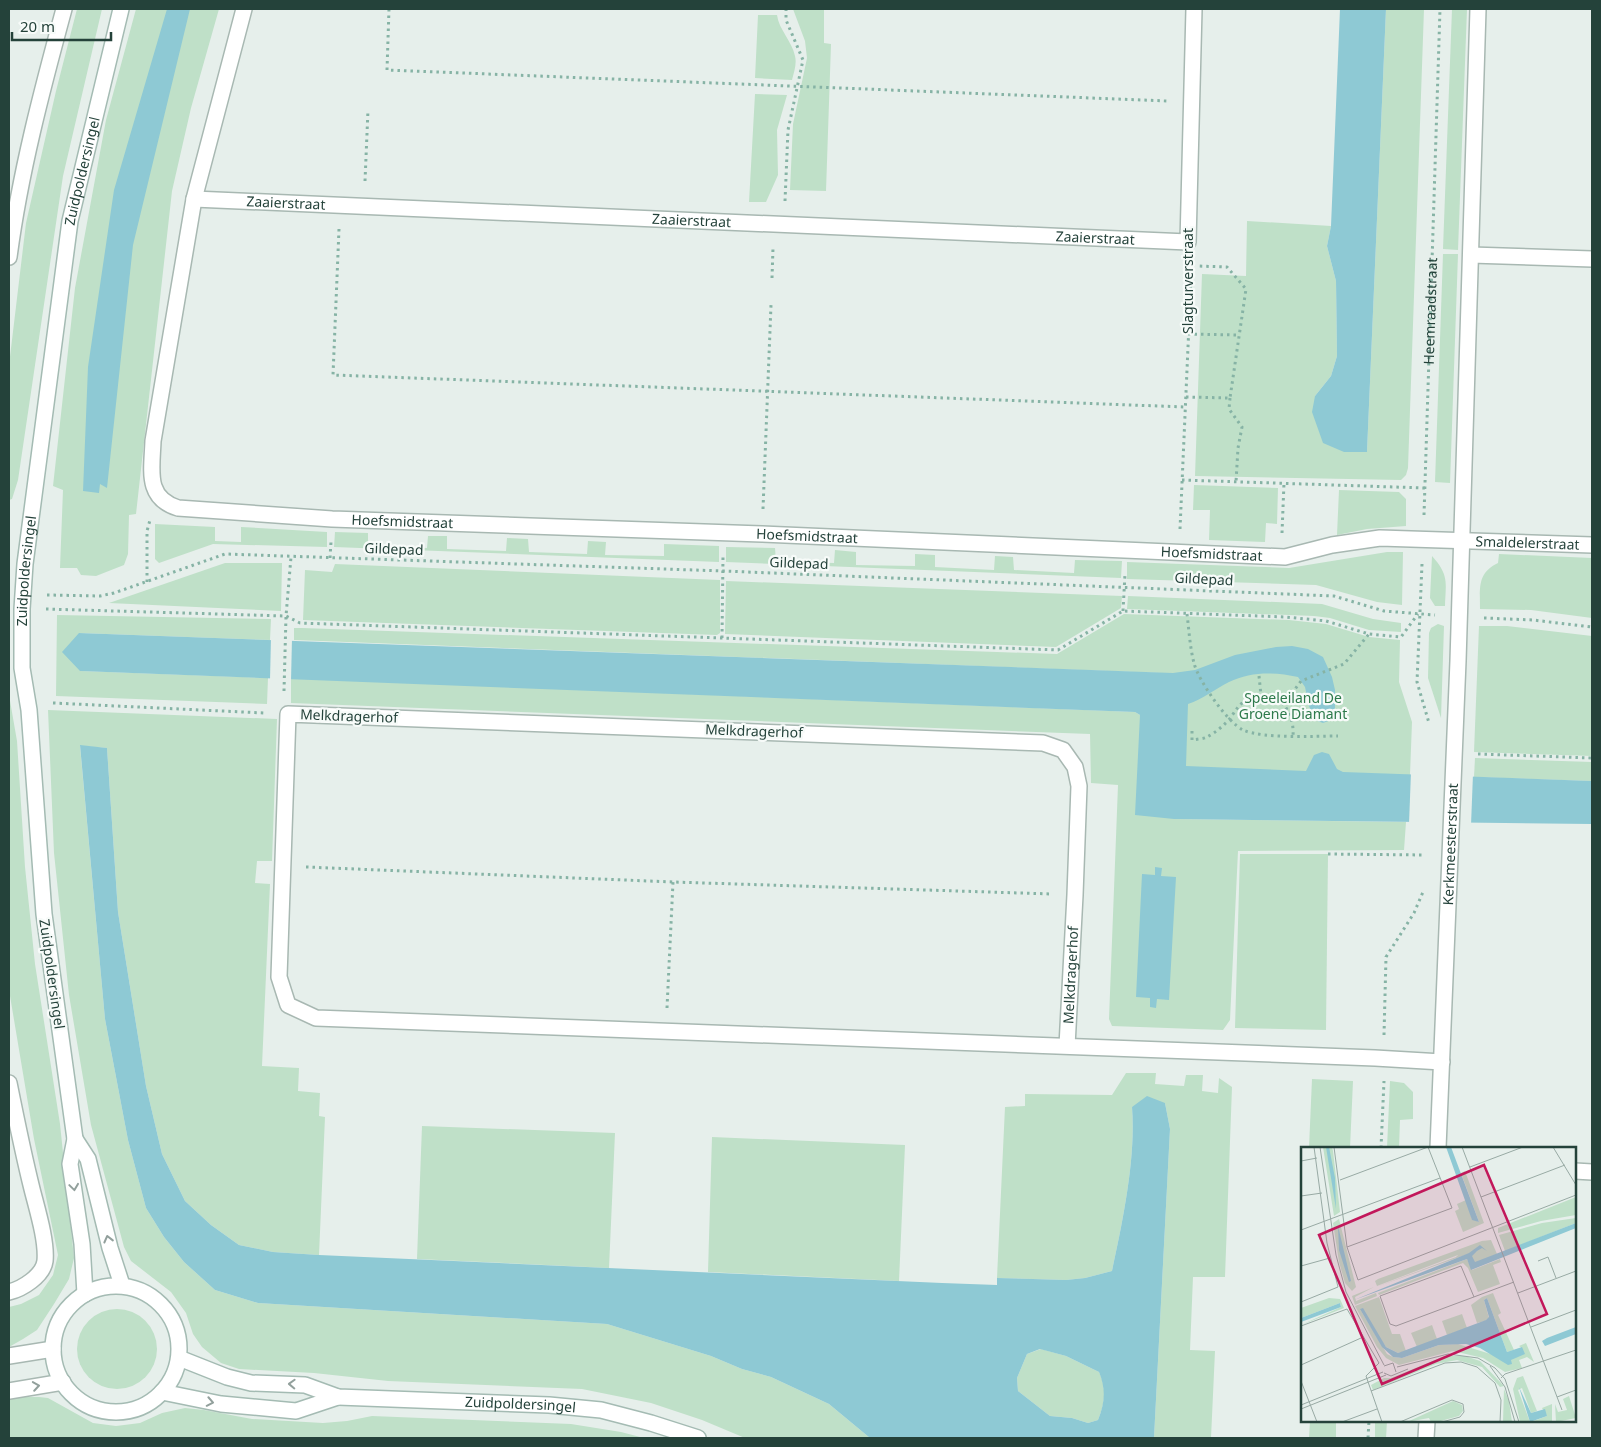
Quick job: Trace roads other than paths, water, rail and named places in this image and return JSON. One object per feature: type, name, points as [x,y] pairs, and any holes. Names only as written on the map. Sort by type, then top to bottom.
[{"type":"street","points":[[9,257],[11,223],[42,89],[64,9]]},
{"type":"street","name":"Zuidpoldersingel","points":[[85,1294],[82,1244],[70,1164],[76,1139],[44,914],[29,710],[22,668],[23,602],[25,564],[70,221],[121,9]]},
{"type":"street","points":[[194,199],[244,9]]},
{"type":"street","name":"Slagturverstraat","points":[[1188,242],[1194,9]]},
{"type":"street","points":[[1462,541],[1478,9]]},
{"type":"street","name":"Zaaierstraat","points":[[194,199],[1188,242]]},
{"type":"street","name":"Hoefsmidstraat","points":[[194,199],[153,442],[152,480],[156,495],[167,504],[178,508],[332,519],[762,534],[1285,557],[1332,545],[1380,538],[1423,538],[1462,541]]},
{"type":"street","points":[[1471,255],[1592,259]]},
{"type":"street","name":"Smaldelerstraat","points":[[1462,541],[1592,545]]},
{"type":"street","name":"Kerkmeesterstraat","points":[[1438,1147],[1462,541]]},
{"type":"street","name":"Melkdragerhof","points":[[1067,1046],[1079,786],[1075,767],[1063,750],[1043,743],[288,714],[279,977],[288,1005],[316,1018],[1442,1062]]},
{"type":"street","points":[[9,1083],[43,1234],[45,1262],[35,1279],[15,1291],[9,1292]]},
{"type":"street","name":"Zuidpoldersingel","points":[[76,1139],[88,1159],[110,1248],[122,1285]]},
{"type":"street","points":[[1576,1171],[1592,1172]]},
{"type":"street","points":[[122,1285],[146,1293],[157,1300],[166,1310],[177,1332],[180,1345],[179,1358],[174,1376],[162,1392],[144,1406],[110,1412],[88,1405],[70,1391],[63,1382],[56,1366],[53,1349],[54,1338],[61,1317],[76,1300],[85,1294],[103,1287],[122,1285]]},
{"type":"street","points":[[9,1356],[53,1349]]},
{"type":"street","name":"Zuidpoldersingel","points":[[179,1358],[227,1377],[251,1383],[305,1385],[338,1397],[540,1404],[601,1410],[698,1438]]},
{"type":"street","points":[[9,1391],[63,1382]]},
{"type":"street","name":"Zuidpoldersingel","points":[[162,1392],[221,1404],[296,1411],[338,1397]]},
{"type":"street","points":[[1426,1422],[1426,1438]]},
{"type":"water","points":[[167,9],[190,9],[133,245],[107,488],[100,484],[99,493],[83,491],[88,367],[114,190]]},
{"type":"water","points":[[1340,9],[1386,9],[1367,452],[1344,452],[1323,443],[1312,412],[1315,396],[1331,376],[1337,356],[1336,281],[1327,246],[1331,226]]},
{"type":"water","points":[[79,633],[1173,673],[1195,670],[1235,655],[1276,647],[1292,646],[1308,649],[1323,657],[1332,677],[1335,690],[1335,709],[1331,720],[1323,723],[1315,720],[1309,706],[1305,687],[1298,677],[1281,674],[1255,674],[1237,678],[1188,704],[1186,766],[1306,771],[1314,755],[1322,752],[1329,754],[1337,769],[1343,772],[1592,781],[1592,824],[1174,819],[1135,815],[1140,715],[1135,712],[80,671],[62,652]]},
{"type":"water","points":[[80,745],[107,748],[118,912],[146,1086],[162,1154],[185,1201],[211,1225],[239,1245],[273,1252],[319,1255],[942,1283],[997,1285],[997,1278],[1066,1280],[1085,1278],[1112,1271],[1130,1168],[1133,1127],[1132,1107],[1147,1096],[1165,1103],[1170,1129],[1154,1438],[870,1438],[829,1404],[771,1377],[742,1369],[711,1356],[607,1324],[258,1303],[215,1290],[184,1262],[164,1237],[146,1208],[128,1140],[105,1019]],"holes":[[[1040,1349],[1066,1356],[1099,1372],[1104,1396],[1098,1420],[1088,1423],[1072,1418],[1050,1416],[1018,1391],[1017,1378],[1027,1354]]]},
{"type":"water","points":[[1155,867],[1162,868],[1161,876],[1176,877],[1169,1000],[1157,999],[1156,1008],[1150,1007],[1150,998],[1136,997],[1142,874],[1155,875]]},
{"type":"park label","name":"Speeleiland De Groene Diamant","points":[[1293,706]]}]
